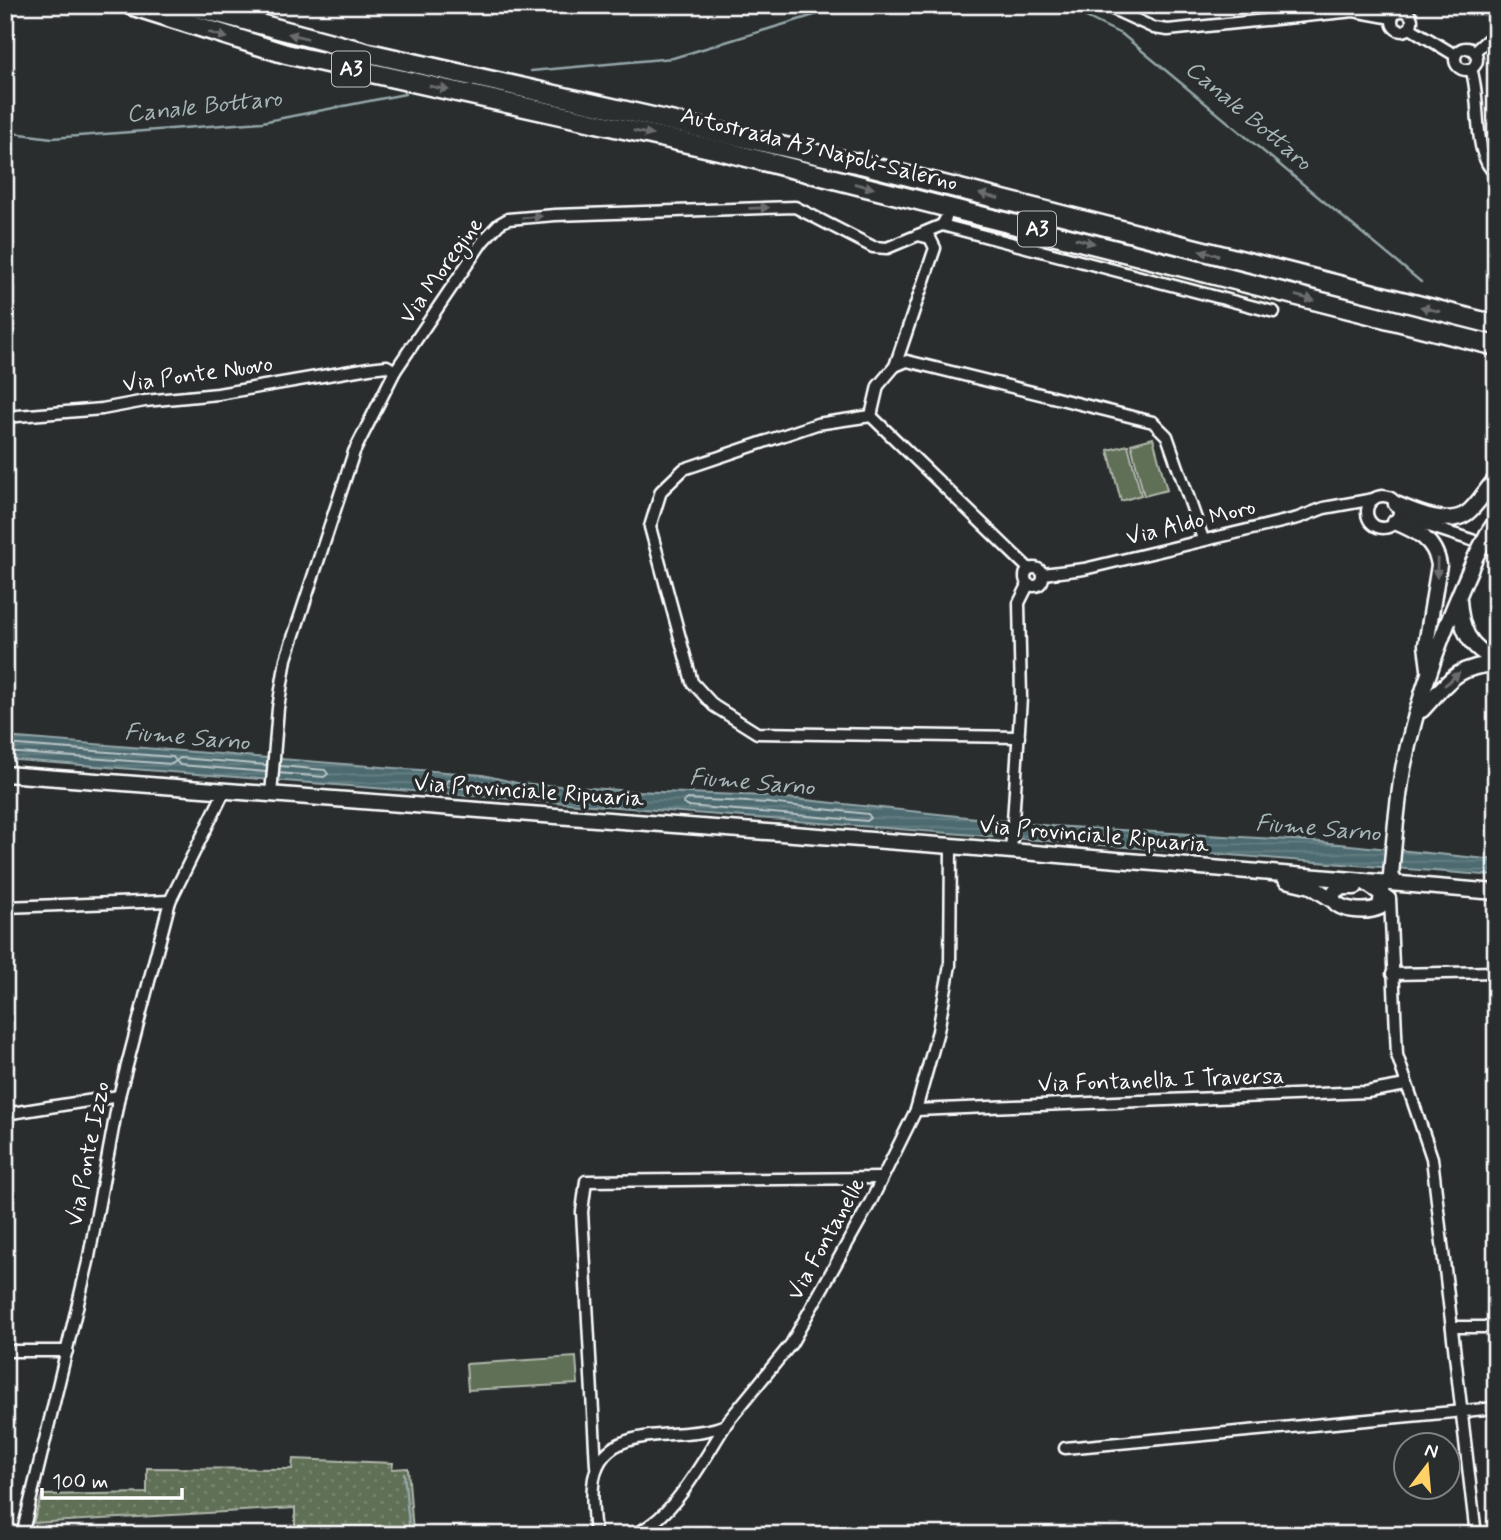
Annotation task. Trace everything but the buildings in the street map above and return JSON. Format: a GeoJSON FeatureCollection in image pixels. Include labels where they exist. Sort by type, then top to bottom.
{"type":"FeatureCollection","features":[{"type":"Feature","properties":{"kind":"highway","name":"Autostrada A3 Napoli-Salerno"},"geometry":{"type":"LineString","coordinates":[[130,5],[286,54],[736,154],[1496,346]]}},
{"type":"Feature","properties":{"kind":"highway","name":"Autostrada A3 Napoli-Salerno"},"geometry":{"type":"LineString","coordinates":[[188,5],[369,53],[865,164],[1496,325]]}},
{"type":"Feature","properties":{"kind":"main road"},"geometry":{"type":"LineString","coordinates":[[1397,514],[1456,518],[1468,513],[1496,479]]}},
{"type":"Feature","properties":{"kind":"main road"},"geometry":{"type":"LineString","coordinates":[[1397,514],[1434,547],[1437,556],[1426,645],[1430,673]]}},
{"type":"Feature","properties":{"kind":"main road"},"geometry":{"type":"LineString","coordinates":[[1384,891],[1403,768],[1430,673],[1459,595],[1492,527]]}},
{"type":"Feature","properties":{"kind":"main road"},"geometry":{"type":"LineString","coordinates":[[1459,595],[1461,621],[1467,638],[1478,650],[1496,662]]}},
{"type":"Feature","properties":{"kind":"main road"},"geometry":{"type":"LineString","coordinates":[[1418,714],[1464,669],[1496,662]]}},
{"type":"Feature","properties":{"kind":"main road","name":"Via Provinciale Ripuaria"},"geometry":{"type":"LineString","coordinates":[[5,774],[271,796],[1011,849],[1360,880],[1384,891]]}},
{"type":"Feature","properties":{"kind":"main road","name":"Via Provinciale Ripuaria"},"geometry":{"type":"LineString","coordinates":[[1258,873],[1311,887],[1341,908],[1384,891],[1414,885],[1496,892]]}},
{"type":"Feature","properties":{"kind":"main road"},"geometry":{"type":"LineString","coordinates":[[1333,900],[1333,893],[1342,886],[1360,880]]}},
{"type":"Feature","properties":{"kind":"main road","name":"Via Provinciale Ripuaria"},"geometry":{"type":"LineString","coordinates":[[1342,886],[1384,891]]}},
{"type":"Feature","properties":{"kind":"street"},"geometry":{"type":"LineString","coordinates":[[1104,5],[1154,28],[1168,30],[1354,11],[1392,18]]}},
{"type":"Feature","properties":{"kind":"street"},"geometry":{"type":"LineString","coordinates":[[1406,8],[1412,19],[1410,28],[1404,32],[1392,25],[1392,18],[1406,8]]}},
{"type":"Feature","properties":{"kind":"street"},"geometry":{"type":"LineString","coordinates":[[1410,28],[1455,55],[1457,66],[1471,69]]}},
{"type":"Feature","properties":{"kind":"street"},"geometry":{"type":"LineString","coordinates":[[1475,51],[1496,32]]}},
{"type":"Feature","properties":{"kind":"street"},"geometry":{"type":"LineString","coordinates":[[1455,55],[1466,47],[1475,51]]}},
{"type":"Feature","properties":{"kind":"street"},"geometry":{"type":"LineString","coordinates":[[1471,69],[1477,61],[1475,51]]}},
{"type":"Feature","properties":{"kind":"street"},"geometry":{"type":"LineString","coordinates":[[1471,69],[1478,95],[1481,151],[1484,162],[1496,174]]}},
{"type":"Feature","properties":{"kind":"street","name":"Via Moregine"},"geometry":{"type":"LineString","coordinates":[[271,796],[274,746],[286,659],[354,452],[395,371],[483,241],[499,223],[508,219],[795,207],[873,247],[887,248],[944,222],[1274,312]]}},
{"type":"Feature","properties":{"kind":"street"},"geometry":{"type":"LineString","coordinates":[[871,416],[878,386],[895,366],[935,248],[929,238],[918,235]]}},
{"type":"Feature","properties":{"kind":"street"},"geometry":{"type":"LineString","coordinates":[[895,366],[907,361],[1153,422],[1167,436],[1203,539]]}},
{"type":"Feature","properties":{"kind":"street","name":"Via Ponte Nuovo"},"geometry":{"type":"LineString","coordinates":[[5,417],[102,409],[145,401],[218,394],[369,368],[387,366],[395,371]]}},
{"type":"Feature","properties":{"kind":"street"},"geometry":{"type":"LineString","coordinates":[[871,416],[1029,569],[1039,569],[1043,574],[1038,586],[1028,585]]}},
{"type":"Feature","properties":{"kind":"street"},"geometry":{"type":"LineString","coordinates":[[871,416],[817,424],[684,468],[661,491],[650,527],[692,682],[714,706],[757,733],[1019,737]]}},
{"type":"Feature","properties":{"kind":"street"},"geometry":{"type":"LineString","coordinates":[[1370,521],[1368,507],[1374,499],[1388,497],[1397,514],[1495,548]]}},
{"type":"Feature","properties":{"kind":"street","name":"Via Aldo Moro"},"geometry":{"type":"LineString","coordinates":[[1043,574],[1084,569],[1298,518],[1324,508],[1348,506],[1374,499]]}},
{"type":"Feature","properties":{"kind":"street"},"geometry":{"type":"LineString","coordinates":[[1348,506],[1382,528],[1397,514]]}},
{"type":"Feature","properties":{"kind":"street"},"geometry":{"type":"LineString","coordinates":[[1028,585],[1024,577],[1029,569]]}},
{"type":"Feature","properties":{"kind":"street"},"geometry":{"type":"LineString","coordinates":[[1011,849],[1019,737],[1019,603],[1028,585]]}},
{"type":"Feature","properties":{"kind":"street","name":"Via Ponte Izzo"},"geometry":{"type":"LineString","coordinates":[[22,1535],[88,1262],[119,1096],[170,901],[224,792]]}},
{"type":"Feature","properties":{"kind":"street","name":"Via Fontanelle"},"geometry":{"type":"LineString","coordinates":[[631,1535],[657,1520],[685,1487],[726,1425],[792,1344],[916,1110],[938,1031],[950,965],[951,846]]}},
{"type":"Feature","properties":{"kind":"street"},"geometry":{"type":"LineString","coordinates":[[1384,891],[1390,919],[1397,1055],[1432,1158],[1464,1409],[1476,1535]]}},
{"type":"Feature","properties":{"kind":"street"},"geometry":{"type":"LineString","coordinates":[[5,907],[170,901]]}},
{"type":"Feature","properties":{"kind":"street"},"geometry":{"type":"LineString","coordinates":[[1392,974],[1496,972]]}},
{"type":"Feature","properties":{"kind":"street","name":"Via Fontanella I Traversa"},"geometry":{"type":"LineString","coordinates":[[916,1110],[1367,1092],[1406,1085]]}},
{"type":"Feature","properties":{"kind":"street"},"geometry":{"type":"LineString","coordinates":[[5,1114],[119,1096]]}},
{"type":"Feature","properties":{"kind":"street"},"geometry":{"type":"LineString","coordinates":[[595,1535],[593,1486],[596,1466],[582,1212],[586,1181],[882,1178]]}},
{"type":"Feature","properties":{"kind":"street"},"geometry":{"type":"LineString","coordinates":[[1452,1327],[1496,1327]]}},
{"type":"Feature","properties":{"kind":"street"},"geometry":{"type":"LineString","coordinates":[[5,1351],[67,1351]]}},
{"type":"Feature","properties":{"kind":"street"},"geometry":{"type":"LineString","coordinates":[[1065,1448],[1496,1408]]}},
{"type":"Feature","properties":{"kind":"street"},"geometry":{"type":"LineString","coordinates":[[596,1466],[608,1451],[631,1437],[713,1431],[726,1425]]}},
{"type":"Feature","properties":{"kind":"green space"},"geometry":{"type":"Polygon","coordinates":[[[1153,438],[1167,490],[1144,496],[1131,444],[1153,438]]]}},
{"type":"Feature","properties":{"kind":"green space"},"geometry":{"type":"Polygon","coordinates":[[[1128,445],[1141,495],[1121,501],[1108,450],[1128,445]]]}},
{"type":"Feature","properties":{"kind":"green space"},"geometry":{"type":"Polygon","coordinates":[[[576,1357],[578,1384],[468,1390],[466,1364],[576,1357]]]}},
{"type":"Feature","properties":{"kind":"green space"},"geometry":{"type":"Polygon","coordinates":[[[293,1459],[393,1463],[392,1469],[408,1468],[413,1532],[295,1535],[295,1508],[33,1523],[42,1495],[147,1493],[147,1468],[292,1469],[293,1459]]]}},
{"type":"Feature","properties":{"kind":"water","name":"Fiume Sarno"},"geometry":{"type":"Polygon","coordinates":[[[5,737],[483,775],[517,783],[768,796],[1052,826],[1310,841],[1496,860],[1496,876],[5,759],[5,737]]]}},
{"type":"Feature","properties":{"kind":"waterway","name":"Canale Bottaro"},"geometry":{"type":"LineString","coordinates":[[531,71],[673,58],[821,13],[925,5]]}},
{"type":"Feature","properties":{"kind":"waterway","name":"Canale Bottaro"},"geometry":{"type":"LineString","coordinates":[[1038,5],[1078,13],[1123,35],[1421,282]]}},
{"type":"Feature","properties":{"kind":"waterway","name":"Canale Bottaro"},"geometry":{"type":"LineString","coordinates":[[5,132],[52,138],[262,122],[405,94]]}},
{"type":"Feature","properties":{"kind":"waterway"},"geometry":{"type":"LineString","coordinates":[[404,1473],[410,1535]]}},
{"type":"Feature","properties":{"kind":"tunnel"},"geometry":{"type":"LineString","coordinates":[[948,211],[958,174]]}}]}
